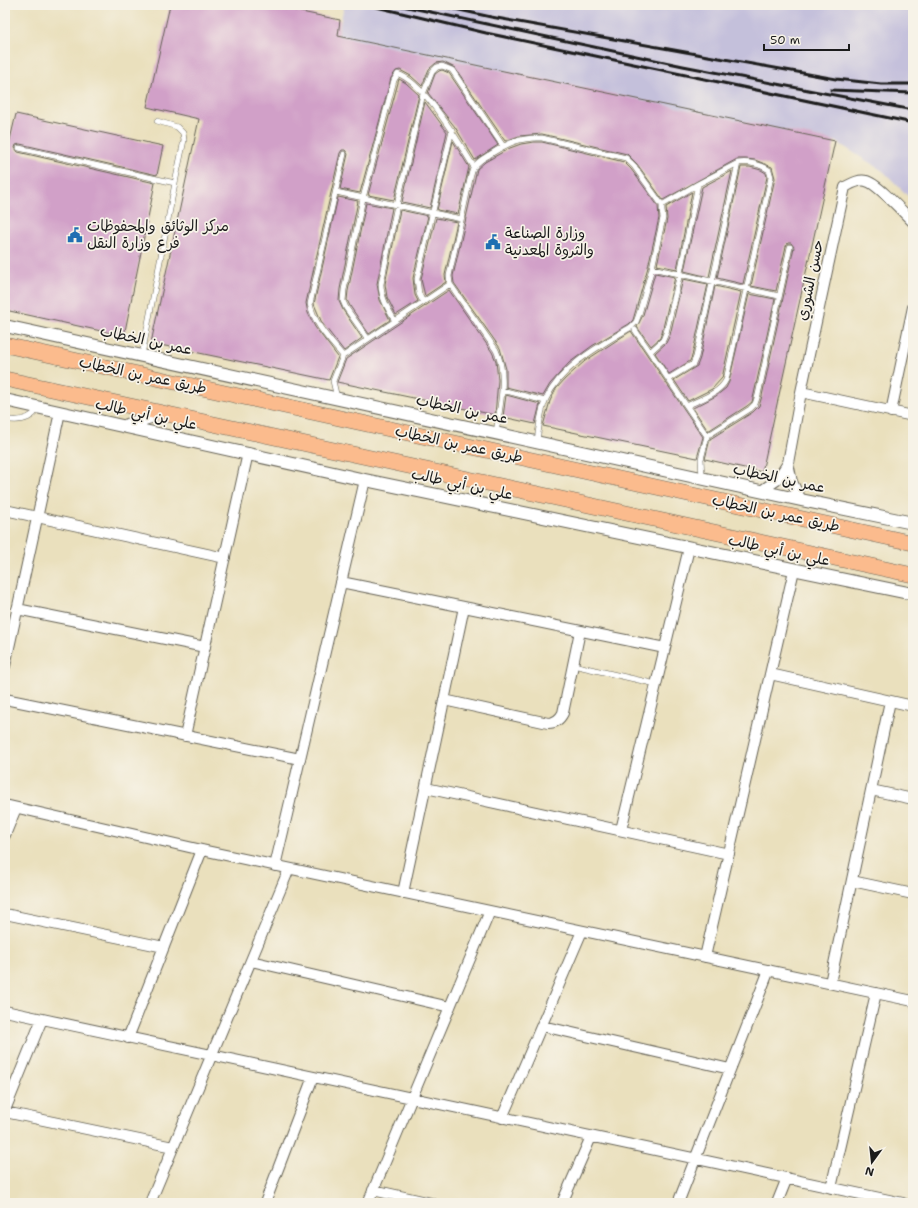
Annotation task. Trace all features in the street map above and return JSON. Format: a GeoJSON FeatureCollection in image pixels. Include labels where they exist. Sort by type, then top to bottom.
{"type":"FeatureCollection","features":[{"type":"Feature","properties":{"kind":"main road","name":"طريق عمر بن الخطاب"},"geometry":{"type":"LineString","coordinates":[[5,346],[229,393],[913,543]]}},
{"type":"Feature","properties":{"kind":"main road"},"geometry":{"type":"LineString","coordinates":[[5,379],[913,575]]}},
{"type":"Feature","properties":{"kind":"street","name":"حسن الشوري"},"geometry":{"type":"LineString","coordinates":[[801,500],[792,482],[788,463],[801,392],[845,187],[854,182],[865,181],[874,185],[913,222]]}},
{"type":"Feature","properties":{"kind":"street"},"geometry":{"type":"LineString","coordinates":[[891,412],[912,312]]}},
{"type":"Feature","properties":{"kind":"street","name":"عمر بن الخطاب"},"geometry":{"type":"LineString","coordinates":[[5,326],[337,399],[537,441],[801,500],[913,523]]}},
{"type":"Feature","properties":{"kind":"street"},"geometry":{"type":"LineString","coordinates":[[210,371],[229,393]]}},
{"type":"Feature","properties":{"kind":"street"},"geometry":{"type":"LineString","coordinates":[[801,392],[913,416]]}},
{"type":"Feature","properties":{"kind":"street","name":"علي بن أبي طالب"},"geometry":{"type":"LineString","coordinates":[[5,400],[365,480],[913,594]]}},
{"type":"Feature","properties":{"kind":"street"},"geometry":{"type":"LineString","coordinates":[[5,666],[60,412]]}},
{"type":"Feature","properties":{"kind":"street"},"geometry":{"type":"LineString","coordinates":[[126,426],[162,413]]}},
{"type":"Feature","properties":{"kind":"street"},"geometry":{"type":"LineString","coordinates":[[185,736],[248,453]]}},
{"type":"Feature","properties":{"kind":"street","name":"حسن الشوري"},"geometry":{"type":"LineString","coordinates":[[761,491],[777,480],[788,463]]}},
{"type":"Feature","properties":{"kind":"street"},"geometry":{"type":"LineString","coordinates":[[276,866],[365,480]]}},
{"type":"Feature","properties":{"kind":"street"},"geometry":{"type":"LineString","coordinates":[[5,510],[225,558]]}},
{"type":"Feature","properties":{"kind":"street"},"geometry":{"type":"LineString","coordinates":[[621,830],[689,548]]}},
{"type":"Feature","properties":{"kind":"street"},"geometry":{"type":"LineString","coordinates":[[705,957],[794,570]]}},
{"type":"Feature","properties":{"kind":"street"},"geometry":{"type":"LineString","coordinates":[[342,582],[665,648]]}},
{"type":"Feature","properties":{"kind":"street"},"geometry":{"type":"LineString","coordinates":[[403,893],[464,607]]}},
{"type":"Feature","properties":{"kind":"street"},"geometry":{"type":"LineString","coordinates":[[17,609],[204,647]]}},
{"type":"Feature","properties":{"kind":"street"},"geometry":{"type":"LineString","coordinates":[[444,700],[552,723],[559,719],[563,712],[580,631]]}},
{"type":"Feature","properties":{"kind":"street"},"geometry":{"type":"LineString","coordinates":[[770,674],[913,706]]}},
{"type":"Feature","properties":{"kind":"street"},"geometry":{"type":"LineString","coordinates":[[5,699],[300,759]]}},
{"type":"Feature","properties":{"kind":"street"},"geometry":{"type":"LineString","coordinates":[[830,983],[890,701]]}},
{"type":"Feature","properties":{"kind":"street"},"geometry":{"type":"LineString","coordinates":[[426,788],[729,854]]}},
{"type":"Feature","properties":{"kind":"street"},"geometry":{"type":"LineString","coordinates":[[871,790],[913,799]]}},
{"type":"Feature","properties":{"kind":"street"},"geometry":{"type":"LineString","coordinates":[[5,805],[289,869],[913,1001]]}},
{"type":"Feature","properties":{"kind":"street"},"geometry":{"type":"LineString","coordinates":[[5,835],[16,808]]}},
{"type":"Feature","properties":{"kind":"street"},"geometry":{"type":"LineString","coordinates":[[128,1038],[202,850]]}},
{"type":"Feature","properties":{"kind":"street"},"geometry":{"type":"LineString","coordinates":[[150,1203],[289,869]]}},
{"type":"Feature","properties":{"kind":"street"},"geometry":{"type":"LineString","coordinates":[[852,881],[913,894]]}},
{"type":"Feature","properties":{"kind":"street"},"geometry":{"type":"LineString","coordinates":[[368,1203],[490,911]]}},
{"type":"Feature","properties":{"kind":"street"},"geometry":{"type":"LineString","coordinates":[[5,914],[164,947]]}},
{"type":"Feature","properties":{"kind":"street"},"geometry":{"type":"LineString","coordinates":[[502,1118],[582,931]]}},
{"type":"Feature","properties":{"kind":"street"},"geometry":{"type":"LineString","coordinates":[[251,962],[450,1007]]}},
{"type":"Feature","properties":{"kind":"street"},"geometry":{"type":"LineString","coordinates":[[678,1203],[769,970]]}},
{"type":"Feature","properties":{"kind":"street"},"geometry":{"type":"LineString","coordinates":[[830,1188],[876,993]]}},
{"type":"Feature","properties":{"kind":"street"},"geometry":{"type":"LineString","coordinates":[[5,1011],[695,1160],[787,1178],[885,1201],[903,1203]]}},
{"type":"Feature","properties":{"kind":"street"},"geometry":{"type":"LineString","coordinates":[[42,1019],[5,1111],[173,1147]]}},
{"type":"Feature","properties":{"kind":"street"},"geometry":{"type":"LineString","coordinates":[[542,1026],[730,1069]]}},
{"type":"Feature","properties":{"kind":"street"},"geometry":{"type":"LineString","coordinates":[[265,1203],[313,1077]]}},
{"type":"Feature","properties":{"kind":"street"},"geometry":{"type":"LineString","coordinates":[[562,1203],[591,1137]]}},
{"type":"Feature","properties":{"kind":"street"},"geometry":{"type":"LineString","coordinates":[[777,1203],[787,1178]]}},
{"type":"Feature","properties":{"kind":"street"},"geometry":{"type":"LineString","coordinates":[[373,1190],[431,1203]]}},
{"type":"Feature","properties":{"kind":"lane"},"geometry":{"type":"LineString","coordinates":[[395,321],[384,301],[381,293],[381,284],[397,205],[423,94],[432,72],[437,67],[448,67],[452,70],[504,146]]}},
{"type":"Feature","properties":{"kind":"lane"},"geometry":{"type":"LineString","coordinates":[[368,339],[346,308],[343,301],[344,290],[363,198],[394,80],[398,74],[406,77],[423,94],[452,130],[474,167]]}},
{"type":"Feature","properties":{"kind":"lane"},"geometry":{"type":"LineString","coordinates":[[142,356],[184,140],[183,133],[177,127],[157,122]]}},
{"type":"Feature","properties":{"kind":"lane"},"geometry":{"type":"LineString","coordinates":[[423,302],[419,294],[417,280],[452,130]]}},
{"type":"Feature","properties":{"kind":"lane"},"geometry":{"type":"LineString","coordinates":[[496,433],[502,390],[500,358],[450,284],[449,276],[461,218],[474,167],[480,161],[516,140],[529,137],[542,138],[626,158],[634,166],[662,205],[663,218],[652,268],[636,322],[631,327],[594,349],[573,365],[552,387],[545,401],[537,441]]}},
{"type":"Feature","properties":{"kind":"lane"},"geometry":{"type":"LineString","coordinates":[[19,148],[175,183]]}},
{"type":"Feature","properties":{"kind":"lane"},"geometry":{"type":"LineString","coordinates":[[343,356],[316,321],[310,304],[344,154]]}},
{"type":"Feature","properties":{"kind":"lane"},"geometry":{"type":"LineString","coordinates":[[662,205],[738,163],[742,162],[764,167],[770,170],[771,177],[726,380],[716,391],[687,406]]}},
{"type":"Feature","properties":{"kind":"lane"},"geometry":{"type":"LineString","coordinates":[[668,379],[693,364],[696,357],[738,163]]}},
{"type":"Feature","properties":{"kind":"lane"},"geometry":{"type":"LineString","coordinates":[[650,352],[663,340],[666,333],[698,184]]}},
{"type":"Feature","properties":{"kind":"lane"},"geometry":{"type":"LineString","coordinates":[[336,192],[461,218]]}},
{"type":"Feature","properties":{"kind":"lane"},"geometry":{"type":"LineString","coordinates":[[702,478],[701,459],[707,436],[750,409],[755,404],[790,247]]}},
{"type":"Feature","properties":{"kind":"lane"},"geometry":{"type":"LineString","coordinates":[[652,268],[779,296]]}},
{"type":"Feature","properties":{"kind":"lane"},"geometry":{"type":"LineString","coordinates":[[337,399],[333,381],[343,356],[450,284]]}},
{"type":"Feature","properties":{"kind":"lane"},"geometry":{"type":"LineString","coordinates":[[635,330],[707,436]]}},
{"type":"Feature","properties":{"kind":"lane"},"geometry":{"type":"LineString","coordinates":[[502,390],[545,401]]}},
{"type":"Feature","properties":{"kind":"lane"},"geometry":{"type":"LineString","coordinates":[[5,419],[12,421],[22,420],[32,415],[39,407]]}},
{"type":"Feature","properties":{"kind":"lane"},"geometry":{"type":"LineString","coordinates":[[573,665],[656,684]]}},
{"type":"Feature","properties":{"kind":"shaded area"},"geometry":{"type":"Polygon","coordinates":[[[344,5],[913,5],[913,201],[883,171],[835,141],[338,36],[344,5]]]}},
{"type":"Feature","properties":{"kind":"building"},"geometry":{"type":"Polygon","coordinates":[[[170,5],[268,5],[340,20],[338,36],[835,141],[762,472],[705,459],[710,439],[753,412],[759,406],[762,396],[794,247],[791,243],[788,243],[786,246],[776,291],[751,286],[775,178],[772,167],[755,160],[737,159],[663,200],[637,164],[627,154],[542,134],[519,136],[505,141],[455,68],[443,62],[436,63],[429,69],[422,86],[411,76],[400,70],[396,71],[391,78],[360,193],[340,189],[348,154],[345,150],[342,150],[340,153],[306,303],[308,313],[315,327],[338,357],[329,380],[151,343],[199,119],[147,107],[170,5]]]}},
{"type":"Feature","properties":{"kind":"building"},"geometry":{"type":"Polygon","coordinates":[[[442,70],[449,73],[498,145],[475,160],[455,127],[428,93],[435,74],[442,70]]]}},
{"type":"Feature","properties":{"kind":"building"},"geometry":{"type":"Polygon","coordinates":[[[399,79],[406,83],[419,95],[394,200],[368,195],[399,79]]]}},
{"type":"Feature","properties":{"kind":"building"},"geometry":{"type":"Polygon","coordinates":[[[425,102],[447,132],[430,208],[402,202],[425,102]]]}},
{"type":"Feature","properties":{"kind":"building","name":"مركز الوثائق والمحفوظات فرع وزارة النقل"},"geometry":{"type":"Polygon","coordinates":[[[16,114],[163,146],[157,175],[20,144],[16,145],[15,148],[18,152],[155,183],[124,336],[5,310],[5,161],[16,114]]]}},
{"type":"Feature","properties":{"kind":"building"},"geometry":{"type":"Polygon","coordinates":[[[453,141],[469,167],[458,214],[437,210],[453,141]]]}},
{"type":"Feature","properties":{"kind":"building"},"geometry":{"type":"Polygon","coordinates":[[[542,142],[624,162],[631,169],[658,206],[659,218],[648,267],[633,320],[629,324],[592,346],[569,363],[550,384],[543,396],[506,387],[506,369],[500,348],[454,283],[453,276],[477,169],[485,162],[510,148],[521,144],[542,142]]]}},
{"type":"Feature","properties":{"kind":"building"},"geometry":{"type":"Polygon","coordinates":[[[741,167],[750,167],[761,170],[766,173],[767,177],[743,284],[717,278],[741,167]]]}},
{"type":"Feature","properties":{"kind":"building"},"geometry":{"type":"Polygon","coordinates":[[[732,171],[709,277],[684,271],[702,187],[732,171]]]}},
{"type":"Feature","properties":{"kind":"building"},"geometry":{"type":"Polygon","coordinates":[[[692,192],[677,269],[657,265],[667,219],[666,207],[692,192]]]}},
{"type":"Feature","properties":{"kind":"building"},"geometry":{"type":"Polygon","coordinates":[[[338,197],[358,201],[340,289],[339,301],[343,310],[362,338],[344,351],[322,323],[314,304],[338,197]]]}},
{"type":"Feature","properties":{"kind":"building"},"geometry":{"type":"Polygon","coordinates":[[[366,203],[392,208],[377,284],[380,300],[390,320],[369,334],[347,300],[366,203]]]}},
{"type":"Feature","properties":{"kind":"building"},"geometry":{"type":"Polygon","coordinates":[[[400,210],[428,216],[413,278],[415,295],[418,301],[396,315],[387,297],[385,284],[400,210]]]}},
{"type":"Feature","properties":{"kind":"building"},"geometry":{"type":"Polygon","coordinates":[[[436,218],[457,222],[445,275],[446,282],[425,296],[421,279],[436,218]]]}},
{"type":"Feature","properties":{"kind":"building"},"geometry":{"type":"Polygon","coordinates":[[[655,273],[675,277],[660,338],[651,346],[637,327],[643,315],[655,273]]]}},
{"type":"Feature","properties":{"kind":"building"},"geometry":{"type":"Polygon","coordinates":[[[683,279],[708,284],[690,361],[669,374],[655,353],[666,343],[670,335],[683,279]]]}},
{"type":"Feature","properties":{"kind":"building"},"geometry":{"type":"Polygon","coordinates":[[[715,286],[741,292],[722,378],[712,389],[688,401],[674,380],[697,366],[715,286]]]}},
{"type":"Feature","properties":{"kind":"building"},"geometry":{"type":"Polygon","coordinates":[[[449,290],[492,352],[496,361],[498,380],[495,415],[337,382],[346,359],[449,290]]]}},
{"type":"Feature","properties":{"kind":"building"},"geometry":{"type":"Polygon","coordinates":[[[749,294],[775,299],[752,402],[708,431],[693,408],[716,396],[726,388],[729,382],[749,294]]]}},
{"type":"Feature","properties":{"kind":"building"},"geometry":{"type":"Polygon","coordinates":[[[631,331],[703,437],[697,458],[543,426],[550,401],[556,389],[565,379],[585,361],[631,331]]]}},
{"type":"Feature","properties":{"kind":"building"},"geometry":{"type":"Polygon","coordinates":[[[506,395],[540,404],[535,424],[503,417],[506,395]]]}},
{"type":"Feature","properties":{"kind":"railway"},"geometry":{"type":"LineString","coordinates":[[368,5],[486,33],[913,123]]}},
{"type":"Feature","properties":{"kind":"railway"},"geometry":{"type":"LineString","coordinates":[[398,5],[683,66],[913,110]]}},
{"type":"Feature","properties":{"kind":"railway"},"geometry":{"type":"LineString","coordinates":[[437,5],[491,17],[836,79],[881,84],[913,84]]}},
{"type":"Feature","properties":{"kind":"railway"},"geometry":{"type":"LineString","coordinates":[[831,90],[913,93]]}},
{"type":"Feature","properties":{"kind":"place","name":"مركز الوثائق والمحفوظات فرع وزارة النقل"},"geometry":{"type":"Point","coordinates":[75,235]}},
{"type":"Feature","properties":{"kind":"place","name":"وزارة الصناعة والثروة المعدنية"},"geometry":{"type":"Point","coordinates":[493,242]}}]}
